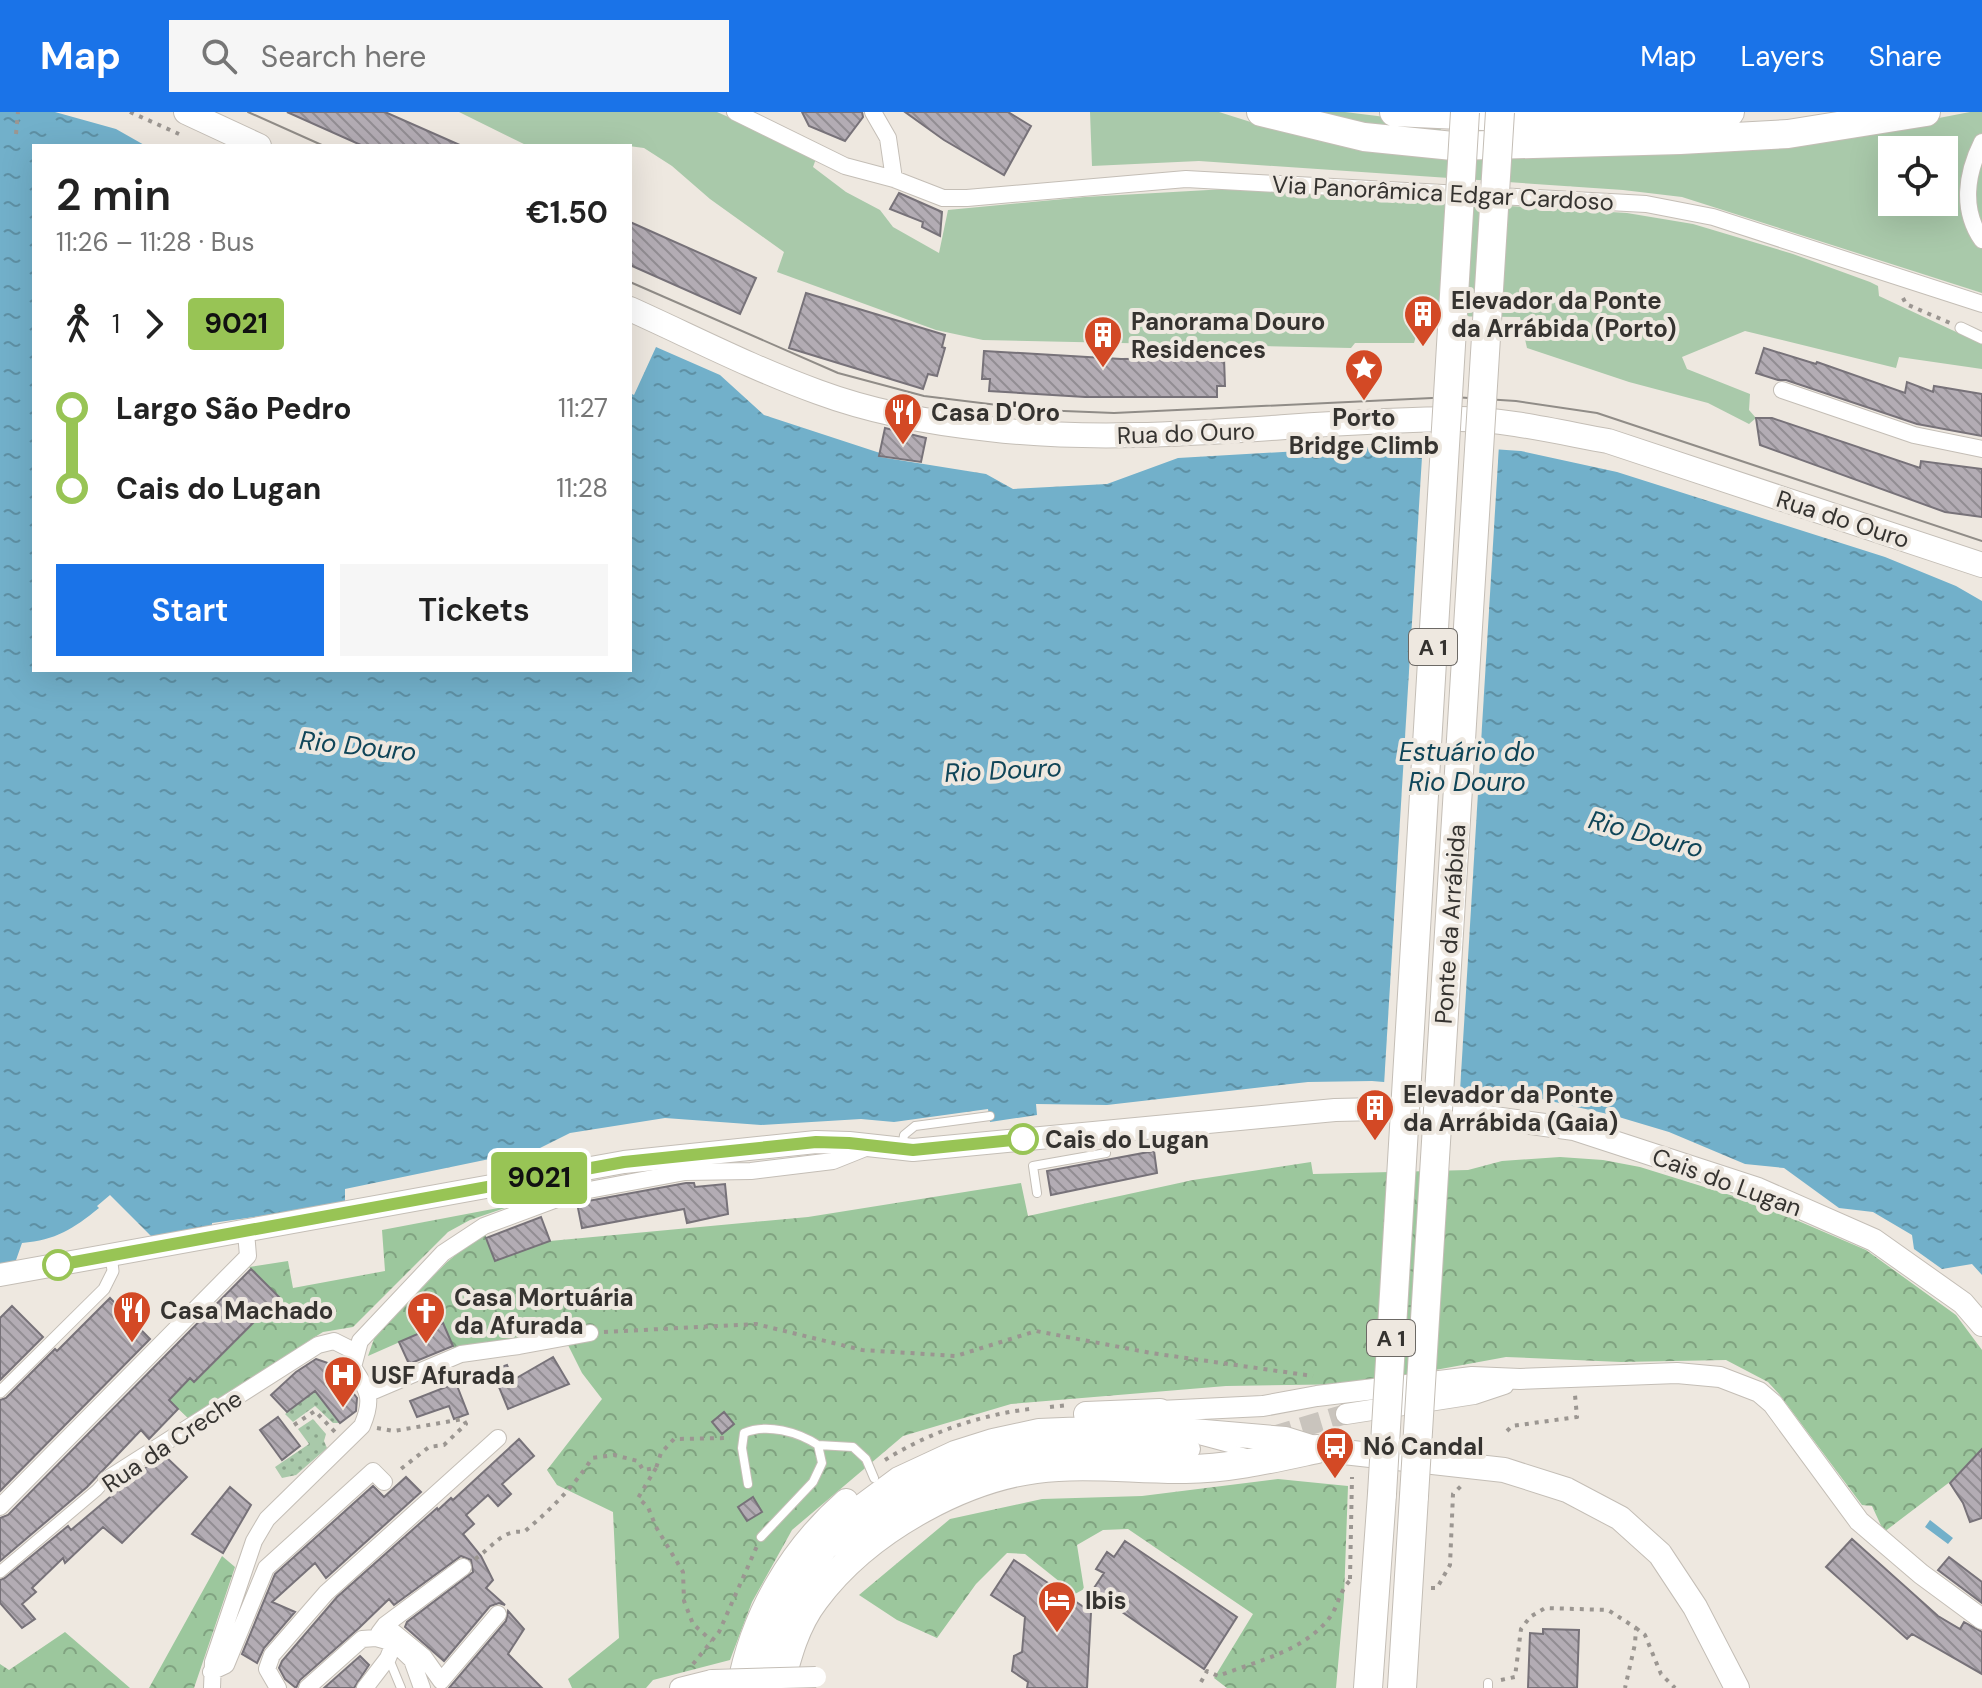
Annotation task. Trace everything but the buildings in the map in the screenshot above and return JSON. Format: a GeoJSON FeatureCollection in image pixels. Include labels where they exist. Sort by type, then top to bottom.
{"type":"FeatureCollection","features":[{"type":"Feature","properties":{"kind":"highway"},"geometry":{"type":"LineString","coordinates":[[1261,112],[1364,137],[1453,146],[1788,134],[1926,112]]}},
{"type":"Feature","properties":{"kind":"highway"},"geometry":{"type":"LineString","coordinates":[[1394,112],[1572,120],[1689,117],[1730,112]]}},
{"type":"Feature","properties":{"kind":"highway","name":"Ponte da Arrábida"},"geometry":{"type":"LineString","coordinates":[[1368,1688],[1465,112]]}},
{"type":"Feature","properties":{"kind":"highway","name":"Ponte da Arrábida"},"geometry":{"type":"LineString","coordinates":[[1402,1688],[1500,112]]}},
{"type":"Feature","properties":{"kind":"highway"},"geometry":{"type":"LineString","coordinates":[[779,1688],[790,1645],[813,1600],[875,1541],[939,1498],[1006,1474],[1057,1467],[1189,1469],[1268,1460],[1317,1449]]}},
{"type":"Feature","properties":{"kind":"main road"},"geometry":{"type":"LineString","coordinates":[[184,124],[252,144]]}},
{"type":"Feature","properties":{"kind":"main road","name":"Rua do Ouro"},"geometry":{"type":"LineString","coordinates":[[632,310],[817,392],[867,408],[919,419],[989,430],[1052,435],[1119,436],[1462,419],[1544,429],[1608,441],[1982,565]]}},
{"type":"Feature","properties":{"kind":"main road","name":"Cais do Lugan"},"geometry":{"type":"LineString","coordinates":[[0,1275],[624,1162],[816,1142],[902,1150],[1335,1110],[1423,1108],[1574,1129],[1758,1189],[1874,1240],[1963,1303],[1982,1325]]}},
{"type":"Feature","properties":{"kind":"main road"},"geometry":{"type":"LineString","coordinates":[[739,1688],[752,1638],[782,1575],[822,1524],[874,1478],[918,1453],[984,1428],[1057,1416],[1160,1411]]}},
{"type":"Feature","properties":{"kind":"main road"},"geometry":{"type":"LineString","coordinates":[[759,1688],[773,1636],[795,1589],[849,1516],[917,1469],[975,1446],[1039,1431],[1088,1429],[1192,1440],[1285,1439],[1317,1449],[1504,1470],[1567,1490],[1620,1518],[1660,1554],[1695,1607],[1737,1688]]}},
{"type":"Feature","properties":{"kind":"street","name":"Via Panorâmica Edgar Cardoso"},"geometry":{"type":"LineString","coordinates":[[735,112],[752,116],[845,166],[894,179],[943,198],[1186,179],[1646,204],[1713,217],[1982,304]]}},
{"type":"Feature","properties":{"kind":"street"},"geometry":{"type":"LineString","coordinates":[[873,112],[888,138],[894,179]]}},
{"type":"Feature","properties":{"kind":"street"},"geometry":{"type":"LineString","coordinates":[[1982,142],[1972,161],[1968,206],[1975,231],[1982,240]]}},
{"type":"Feature","properties":{"kind":"street"},"geometry":{"type":"LineString","coordinates":[[1961,328],[1982,338]]}},
{"type":"Feature","properties":{"kind":"street"},"geometry":{"type":"LineString","coordinates":[[1782,390],[1914,435],[1982,449]]}},
{"type":"Feature","properties":{"kind":"street"},"geometry":{"type":"LineString","coordinates":[[212,1680],[260,1530],[267,1519],[362,1426],[370,1409],[369,1393],[353,1367],[360,1341],[443,1253],[484,1226],[573,1193],[685,1172],[751,1171],[833,1161],[868,1147]]}},
{"type":"Feature","properties":{"kind":"street"},"geometry":{"type":"LineString","coordinates":[[0,1507],[248,1256],[246,1232]]}},
{"type":"Feature","properties":{"kind":"street"},"geometry":{"type":"LineString","coordinates":[[0,1392],[104,1289],[113,1271],[111,1255]]}},
{"type":"Feature","properties":{"kind":"street"},"geometry":{"type":"LineString","coordinates":[[369,1393],[461,1354],[590,1333]]}},
{"type":"Feature","properties":{"kind":"street","name":"Rua da Creche"},"geometry":{"type":"LineString","coordinates":[[0,1572],[106,1480],[318,1345],[334,1341],[356,1352]]}},
{"type":"Feature","properties":{"kind":"street"},"geometry":{"type":"LineString","coordinates":[[1160,1411],[1263,1406],[1317,1396],[1472,1377],[1520,1379],[1677,1373],[1720,1377],[1759,1392],[1773,1404],[1859,1521],[1921,1574],[1982,1619]]}},
{"type":"Feature","properties":{"kind":"street"},"geometry":{"type":"LineString","coordinates":[[1346,1414],[1474,1394],[1520,1379]]}},
{"type":"Feature","properties":{"kind":"street"},"geometry":{"type":"LineString","coordinates":[[278,1688],[267,1669],[272,1655],[326,1593],[498,1438]]}},
{"type":"Feature","properties":{"kind":"street"},"geometry":{"type":"LineString","coordinates":[[212,1680],[226,1665],[266,1568],[373,1471],[384,1482]]}},
{"type":"Feature","properties":{"kind":"street"},"geometry":{"type":"LineString","coordinates":[[307,1688],[362,1639],[380,1632],[463,1567]]}},
{"type":"Feature","properties":{"kind":"street"},"geometry":{"type":"LineString","coordinates":[[380,1632],[424,1657],[441,1681],[498,1614]]}},
{"type":"Feature","properties":{"kind":"street"},"geometry":{"type":"LineString","coordinates":[[380,1632],[391,1650],[412,1660],[422,1688]]}},
{"type":"Feature","properties":{"kind":"street"},"geometry":{"type":"LineString","coordinates":[[365,1688],[391,1650]]}},
{"type":"Feature","properties":{"kind":"street"},"geometry":{"type":"LineString","coordinates":[[680,1688],[712,1680],[821,1681]]}},
{"type":"Feature","properties":{"kind":"lane"},"geometry":{"type":"LineString","coordinates":[[902,1150],[904,1135],[915,1126],[990,1116]]}},
{"type":"Feature","properties":{"kind":"lane"},"geometry":{"type":"LineString","coordinates":[[1037,1193],[1033,1166],[1106,1153],[1106,1130]]}},
{"type":"Feature","properties":{"kind":"lane"},"geometry":{"type":"LineString","coordinates":[[748,1484],[742,1448],[744,1433],[758,1427],[805,1437],[818,1445],[853,1447],[866,1459],[874,1478]]}},
{"type":"Feature","properties":{"kind":"lane"},"geometry":{"type":"LineString","coordinates":[[1192,1440],[1268,1460]]}},
{"type":"Feature","properties":{"kind":"lane"},"geometry":{"type":"LineString","coordinates":[[761,1537],[813,1482],[822,1463],[818,1445]]}},
{"type":"Feature","properties":{"kind":"lane"},"geometry":{"type":"LineString","coordinates":[[391,1650],[401,1688]]}},
{"type":"Feature","properties":{"kind":"path"},"geometry":{"type":"LineString","coordinates":[[16,134],[18,112]]}},
{"type":"Feature","properties":{"kind":"path"},"geometry":{"type":"LineString","coordinates":[[130,112],[184,124]]}},
{"type":"Feature","properties":{"kind":"path"},"geometry":{"type":"LineString","coordinates":[[1906,304],[1961,328]]}},
{"type":"Feature","properties":{"kind":"path"},"geometry":{"type":"LineString","coordinates":[[590,1333],[756,1324],[862,1350],[956,1356],[1036,1331],[1151,1353],[1313,1376],[1317,1396]]}},
{"type":"Feature","properties":{"kind":"path"},"geometry":{"type":"LineString","coordinates":[[1507,1431],[1512,1426],[1577,1417],[1574,1393]]}},
{"type":"Feature","properties":{"kind":"path"},"geometry":{"type":"LineString","coordinates":[[294,1425],[315,1411],[345,1443]]}},
{"type":"Feature","properties":{"kind":"path"},"geometry":{"type":"LineString","coordinates":[[384,1482],[429,1447],[444,1445],[466,1424],[463,1419],[394,1431]]}},
{"type":"Feature","properties":{"kind":"path"},"geometry":{"type":"LineString","coordinates":[[712,1641],[693,1624],[684,1601],[683,1572],[656,1527],[648,1507],[638,1498],[661,1453],[674,1439],[722,1439],[744,1433]]}},
{"type":"Feature","properties":{"kind":"path"},"geometry":{"type":"LineString","coordinates":[[463,1567],[505,1533],[513,1530],[524,1532],[573,1486],[592,1458],[614,1455],[638,1461],[643,1470],[656,1468]]}},
{"type":"Feature","properties":{"kind":"path"},"geometry":{"type":"LineString","coordinates":[[1201,1682],[1207,1671],[1218,1676],[1300,1645],[1331,1615],[1336,1600],[1350,1579],[1352,1477]]}},
{"type":"Feature","properties":{"kind":"path"},"geometry":{"type":"LineString","coordinates":[[1437,1588],[1450,1565],[1453,1494],[1460,1486]]}},
{"type":"Feature","properties":{"kind":"path"},"geometry":{"type":"LineString","coordinates":[[691,1667],[712,1641],[761,1537]]}},
{"type":"Feature","properties":{"kind":"path"},"geometry":{"type":"LineString","coordinates":[[1350,1579],[1357,1579]]}},
{"type":"Feature","properties":{"kind":"path"},"geometry":{"type":"LineString","coordinates":[[1488,1686],[1515,1677],[1521,1629],[1530,1617],[1545,1608],[1608,1610],[1645,1635],[1661,1674],[1675,1688]]}},
{"type":"Feature","properties":{"kind":"path"},"geometry":{"type":"LineString","coordinates":[[1625,1688],[1636,1628]]}},
{"type":"Feature","properties":{"kind":"green space"},"geometry":{"type":"Polygon","coordinates":[[[459,112],[717,112],[817,156],[813,167],[846,192],[880,210],[893,227],[939,253],[948,210],[1085,197],[1226,189],[1627,213],[1693,224],[1793,254],[1870,282],[1878,286],[1879,296],[1982,344],[1982,369],[1899,357],[1896,368],[1745,331],[1682,357],[1687,369],[1750,394],[1749,410],[1756,418],[1749,424],[1708,403],[1629,382],[1527,348],[1520,317],[1422,316],[1414,343],[1355,343],[1351,348],[983,340],[936,330],[777,272],[784,252],[644,148],[632,144],[524,144],[459,112]]]}},
{"type":"Feature","properties":{"kind":"green space"},"geometry":{"type":"Polygon","coordinates":[[[1090,112],[1219,112],[1279,131],[1354,145],[1835,138],[1982,112],[1982,293],[1682,197],[1623,190],[1199,161],[1092,166],[1090,112]]]}},
{"type":"Feature","properties":{"kind":"green space"},"geometry":{"type":"Polygon","coordinates":[[[1305,112],[1345,112],[1442,124],[1440,133],[1330,119],[1305,112]]]}},
{"type":"Feature","properties":{"kind":"green space"},"geometry":{"type":"Polygon","coordinates":[[[1560,1157],[1640,1167],[1759,1204],[1866,1250],[1956,1315],[1982,1350],[1982,1449],[1959,1475],[1884,1532],[1872,1506],[1862,1505],[1768,1382],[1726,1360],[1621,1362],[1506,1357],[1359,1384],[1226,1386],[1011,1404],[903,1436],[792,1530],[752,1602],[730,1660],[653,1680],[646,1688],[572,1688],[568,1679],[619,1638],[613,1512],[557,1485],[547,1470],[602,1399],[582,1373],[564,1337],[454,1349],[443,1323],[368,1356],[375,1336],[446,1263],[484,1231],[495,1260],[550,1241],[808,1217],[1021,1183],[1028,1216],[1193,1180],[1311,1162],[1313,1174],[1468,1170],[1502,1161],[1560,1157]]]}},
{"type":"Feature","properties":{"kind":"green space"},"geometry":{"type":"Polygon","coordinates":[[[514,1205],[470,1220],[448,1232],[353,1327],[323,1332],[191,1421],[169,1400],[190,1378],[195,1382],[279,1298],[249,1267],[288,1261],[293,1288],[385,1271],[382,1230],[514,1205]]]}},
{"type":"Feature","properties":{"kind":"green space"},"geometry":{"type":"Polygon","coordinates":[[[315,1391],[340,1423],[333,1423],[315,1406],[293,1422],[285,1414],[315,1391]]]}},
{"type":"Feature","properties":{"kind":"green space"},"geometry":{"type":"Polygon","coordinates":[[[313,1419],[326,1434],[324,1441],[327,1448],[296,1475],[282,1478],[275,1467],[309,1444],[298,1429],[313,1419]]]}},
{"type":"Feature","properties":{"kind":"green space"},"geometry":{"type":"Polygon","coordinates":[[[1278,1479],[1348,1486],[1344,1598],[1336,1688],[1227,1688],[1214,1678],[1253,1614],[1128,1529],[1103,1530],[1077,1545],[1084,1589],[1075,1594],[1025,1554],[1007,1553],[976,1584],[937,1638],[897,1620],[859,1595],[950,1519],[1042,1499],[1142,1496],[1278,1479]]]}},
{"type":"Feature","properties":{"kind":"green space"},"geometry":{"type":"Polygon","coordinates":[[[222,1556],[235,1567],[194,1688],[149,1688],[222,1556]]]}},
{"type":"Feature","properties":{"kind":"green space"},"geometry":{"type":"Polygon","coordinates":[[[65,1632],[130,1688],[0,1688],[0,1664],[9,1670],[65,1632]]]}},
{"type":"Feature","properties":{"kind":"water","name":"Estuário do Rio Douro"},"geometry":{"type":"Polygon","coordinates":[[[0,112],[55,112],[116,129],[142,144],[32,144],[32,672],[632,672],[632,394],[656,347],[720,375],[764,415],[880,453],[880,457],[986,474],[1013,489],[1107,484],[1178,458],[1419,444],[1521,451],[1617,472],[1885,557],[1956,586],[1982,601],[1982,1275],[1972,1264],[1942,1269],[1914,1249],[1912,1235],[1873,1212],[1839,1208],[1784,1168],[1745,1164],[1669,1132],[1612,1115],[1515,1093],[1372,1081],[1308,1082],[1107,1105],[1036,1104],[1037,1115],[990,1122],[988,1109],[894,1122],[861,1119],[761,1125],[665,1118],[570,1133],[538,1149],[345,1189],[345,1204],[212,1223],[212,1228],[153,1238],[110,1195],[97,1206],[99,1208],[64,1232],[22,1243],[15,1263],[0,1266],[0,112]]]}},
{"type":"Feature","properties":{"kind":"water"},"geometry":{"type":"Polygon","coordinates":[[[1930,1520],[1953,1538],[1948,1544],[1925,1527],[1930,1520]]]}},
{"type":"Feature","properties":{"kind":"pier"},"geometry":{"type":"Polygon","coordinates":[[[1423,440],[1499,445],[1460,1091],[1384,1085],[1423,440]]]}},
{"type":"Feature","properties":{"kind":"tunnel"},"geometry":{"type":"LineString","coordinates":[[1273,1436],[1346,1414]]}},
{"type":"Feature","properties":{"kind":"tram line"},"geometry":{"type":"LineString","coordinates":[[248,112],[320,144]]}},
{"type":"Feature","properties":{"kind":"tram line"},"geometry":{"type":"LineString","coordinates":[[632,283],[838,373],[924,396],[1039,410],[1114,413],[1453,397],[1516,401],[1597,413],[1982,541]]}},
{"type":"Feature","properties":{"kind":"bus line","name":"9021"},"geometry":{"type":"LineString","coordinates":[[58,1265],[624,1162],[816,1142],[913,1150],[1023,1139]]}},
{"type":"Feature","properties":{"kind":"place","name":"Elevador da Ponte da Arrábida (Porto)"},"geometry":{"type":"Point","coordinates":[1423,348]}},
{"type":"Feature","properties":{"kind":"place","name":"Panorama Douro Residences"},"geometry":{"type":"Point","coordinates":[1103,369]}},
{"type":"Feature","properties":{"kind":"place","name":"Porto Bridge Climb"},"geometry":{"type":"Point","coordinates":[1364,402]}},
{"type":"Feature","properties":{"kind":"place","name":"Casa D'Oro"},"geometry":{"type":"Point","coordinates":[903,446]}},
{"type":"Feature","properties":{"kind":"place","name":"Cais do Lugan"},"geometry":{"type":"Point","coordinates":[1023,1139]}},
{"type":"Feature","properties":{"kind":"place","name":"Elevador da Ponte da Arrábida (Gaia)"},"geometry":{"type":"Point","coordinates":[1375,1142]}},
{"type":"Feature","properties":{"kind":"place","name":"Casa Machado"},"geometry":{"type":"Point","coordinates":[132,1344]}},
{"type":"Feature","properties":{"kind":"place","name":"Casa Mortuária da Afurada"},"geometry":{"type":"Point","coordinates":[426,1345]}},
{"type":"Feature","properties":{"kind":"place","name":"USF Afurada"},"geometry":{"type":"Point","coordinates":[343,1409]}},
{"type":"Feature","properties":{"kind":"place","name":"Nó Candal"},"geometry":{"type":"Point","coordinates":[1335,1480]}},
{"type":"Feature","properties":{"kind":"place","name":"Ibis"},"geometry":{"type":"Point","coordinates":[1057,1634]}},
{"type":"Feature","properties":{"kind":"water label","name":"Rio Douro"},"geometry":{"type":"Point","coordinates":[358,746]}},
{"type":"Feature","properties":{"kind":"water label","name":"Rio Douro"},"geometry":{"type":"Point","coordinates":[1003,770]}},
{"type":"Feature","properties":{"kind":"water label","name":"Rio Douro"},"geometry":{"type":"Point","coordinates":[1646,834]}}]}
